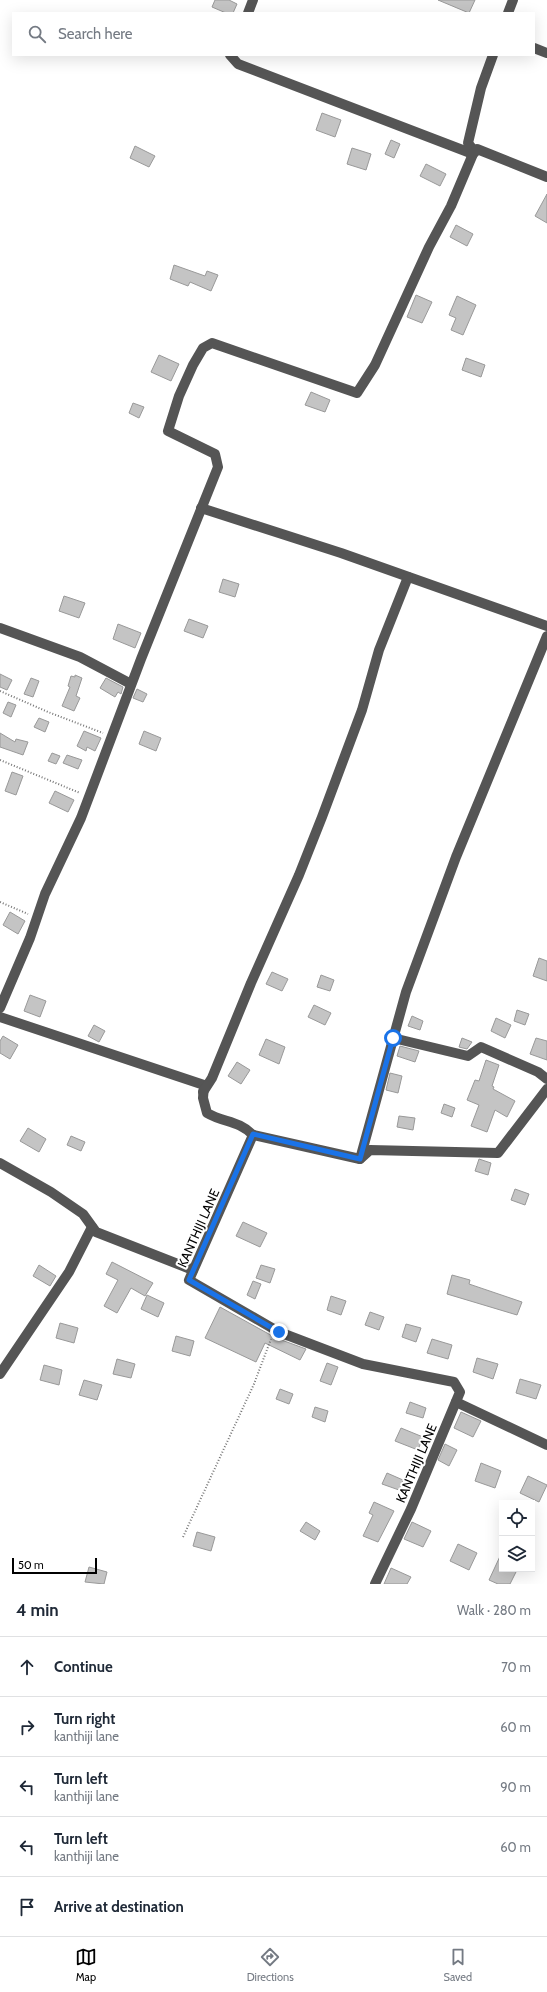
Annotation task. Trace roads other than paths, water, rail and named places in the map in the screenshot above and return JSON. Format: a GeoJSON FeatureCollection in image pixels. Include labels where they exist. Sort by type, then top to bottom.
{"type":"FeatureCollection","features":[{"type":"Feature","properties":{"kind":"street"},"geometry":{"type":"LineString","coordinates":[[248,12],[253,0]]}},
{"type":"Feature","properties":{"kind":"street"},"geometry":{"type":"LineString","coordinates":[[508,12],[513,0]]}},
{"type":"Feature","properties":{"kind":"street"},"geometry":{"type":"LineString","coordinates":[[535,48],[547,53]]}},
{"type":"Feature","properties":{"kind":"street"},"geometry":{"type":"LineString","coordinates":[[231,56],[238,64],[474,153]]}},
{"type":"Feature","properties":{"kind":"street"},"geometry":{"type":"LineString","coordinates":[[474,153],[468,143],[481,88],[493,56]]}},
{"type":"Feature","properties":{"kind":"street"},"geometry":{"type":"LineString","coordinates":[[0,1008],[37,918],[45,894],[81,818],[131,684],[218,467],[215,454],[168,431],[179,396],[204,348],[212,343],[357,393],[375,364],[477,149],[547,177]]}},
{"type":"Feature","properties":{"kind":"street"},"geometry":{"type":"LineString","coordinates":[[201,508],[408,577],[547,626]]}},
{"type":"Feature","properties":{"kind":"street"},"geometry":{"type":"LineString","coordinates":[[203,1092],[212,1078],[251,983],[299,875],[362,710],[379,650],[408,577]]}},
{"type":"Feature","properties":{"kind":"street"},"geometry":{"type":"LineString","coordinates":[[0,628],[80,656],[131,684]]}},
{"type":"Feature","properties":{"kind":"street"},"geometry":{"type":"LineString","coordinates":[[360,1159],[406,992],[456,858],[547,636]]}},
{"type":"Feature","properties":{"kind":"street"},"geometry":{"type":"LineString","coordinates":[[0,1017],[204,1086],[203,1092],[207,1113],[214,1117],[244,1126],[253,1134],[360,1159]]}},
{"type":"Feature","properties":{"kind":"street"},"geometry":{"type":"LineString","coordinates":[[393,1038],[468,1056],[481,1047],[538,1072],[547,1079]]}},
{"type":"Feature","properties":{"kind":"street"},"geometry":{"type":"LineString","coordinates":[[360,1159],[370,1150],[498,1153],[547,1089]]}},
{"type":"Feature","properties":{"kind":"street","name":"KANTHIJI LANE"},"geometry":{"type":"LineString","coordinates":[[253,1134],[189,1280],[274,1329],[363,1364],[454,1382],[460,1392],[411,1509],[375,1584]]}},
{"type":"Feature","properties":{"kind":"street"},"geometry":{"type":"LineString","coordinates":[[0,1163],[51,1192],[83,1214],[96,1232],[193,1270]]}},
{"type":"Feature","properties":{"kind":"street"},"geometry":{"type":"LineString","coordinates":[[0,1374],[69,1272],[92,1227]]}},
{"type":"Feature","properties":{"kind":"street"},"geometry":{"type":"LineString","coordinates":[[456,1402],[547,1445]]}}]}
